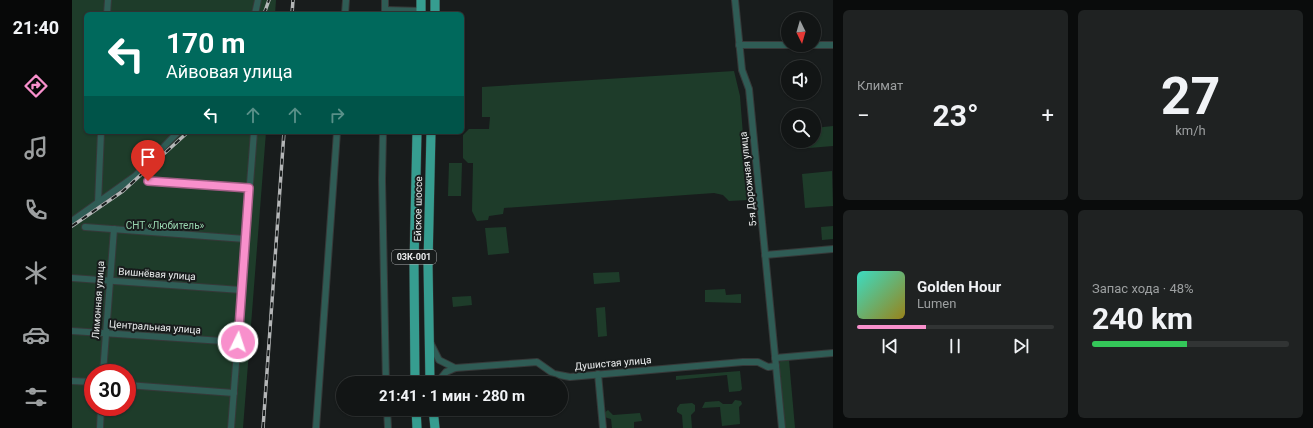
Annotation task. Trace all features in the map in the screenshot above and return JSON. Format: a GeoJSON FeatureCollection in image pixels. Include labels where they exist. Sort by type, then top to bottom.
{"type":"FeatureCollection","features":[{"type":"Feature","properties":{"kind":"main road"},"geometry":{"type":"LineString","coordinates":[[421,0],[421,12]]}},
{"type":"Feature","properties":{"kind":"main road"},"geometry":{"type":"LineString","coordinates":[[435,0],[435,12]]}},
{"type":"Feature","properties":{"kind":"main road","name":"Ейское шоссе"},"geometry":{"type":"LineString","coordinates":[[415,376],[414,264],[417,134]]}},
{"type":"Feature","properties":{"kind":"main road","name":"Ейское шоссе"},"geometry":{"type":"LineString","coordinates":[[430,376],[428,264],[431,134]]}},
{"type":"Feature","properties":{"kind":"main road"},"geometry":{"type":"LineString","coordinates":[[416,416],[417,428]]}},
{"type":"Feature","properties":{"kind":"main road"},"geometry":{"type":"LineString","coordinates":[[434,416],[435,428]]}},
{"type":"Feature","properties":{"kind":"street"},"geometry":{"type":"LineString","coordinates":[[107,12],[108,0]]}},
{"type":"Feature","properties":{"kind":"street"},"geometry":{"type":"LineString","coordinates":[[255,12],[258,0]]}},
{"type":"Feature","properties":{"kind":"street"},"geometry":{"type":"LineString","coordinates":[[345,12],[346,0]]}},
{"type":"Feature","properties":{"kind":"street"},"geometry":{"type":"LineString","coordinates":[[385,12],[386,0]]}},
{"type":"Feature","properties":{"kind":"street","name":"5-я Дорожная улица"},"geometry":{"type":"LineString","coordinates":[[736,0],[742,70],[749,89],[782,428]]}},
{"type":"Feature","properties":{"kind":"street"},"geometry":{"type":"LineString","coordinates":[[739,45],[833,45]]}},
{"type":"Feature","properties":{"kind":"street"},"geometry":{"type":"LineString","coordinates":[[98,203],[101,134]]}},
{"type":"Feature","properties":{"kind":"street"},"geometry":{"type":"LineString","coordinates":[[72,220],[135,176],[176,134]]}},
{"type":"Feature","properties":{"kind":"street"},"geometry":{"type":"LineString","coordinates":[[231,428],[254,134]]}},
{"type":"Feature","properties":{"kind":"street"},"geometry":{"type":"LineString","coordinates":[[316,428],[337,134]]}},
{"type":"Feature","properties":{"kind":"street"},"geometry":{"type":"LineString","coordinates":[[383,134],[382,187],[386,376]]}},
{"type":"Feature","properties":{"kind":"street"},"geometry":{"type":"LineString","coordinates":[[148,181],[249,188]]}},
{"type":"Feature","properties":{"kind":"street"},"geometry":{"type":"LineString","coordinates":[[85,227],[245,239]]}},
{"type":"Feature","properties":{"kind":"street","name":"Лимонная улица"},"geometry":{"type":"LineString","coordinates":[[104,364],[114,229]]}},
{"type":"Feature","properties":{"kind":"street"},"geometry":{"type":"LineString","coordinates":[[766,255],[833,249]]}},
{"type":"Feature","properties":{"kind":"street","name":"Вишнёвая улица"},"geometry":{"type":"LineString","coordinates":[[72,278],[242,290]]}},
{"type":"Feature","properties":{"kind":"street","name":"Центральная улица"},"geometry":{"type":"LineString","coordinates":[[72,331],[238,342]]}},
{"type":"Feature","properties":{"kind":"street"},"geometry":{"type":"LineString","coordinates":[[428,338],[439,360],[455,368]]}},
{"type":"Feature","properties":{"kind":"street"},"geometry":{"type":"LineString","coordinates":[[775,358],[833,353]]}},
{"type":"Feature","properties":{"kind":"street","name":"Душистая улица"},"geometry":{"type":"LineString","coordinates":[[455,368],[537,362],[560,376],[743,362],[758,362],[768,367],[776,366]]}},
{"type":"Feature","properties":{"kind":"street"},"geometry":{"type":"LineString","coordinates":[[443,376],[446,372],[455,368]]}},
{"type":"Feature","properties":{"kind":"street"},"geometry":{"type":"LineString","coordinates":[[598,374],[603,428]]}},
{"type":"Feature","properties":{"kind":"street"},"geometry":{"type":"LineString","coordinates":[[72,381],[84,382]]}},
{"type":"Feature","properties":{"kind":"street"},"geometry":{"type":"LineString","coordinates":[[136,386],[234,393]]}},
{"type":"Feature","properties":{"kind":"street"},"geometry":{"type":"LineString","coordinates":[[100,428],[101,416]]}},
{"type":"Feature","properties":{"kind":"street"},"geometry":{"type":"LineString","coordinates":[[387,416],[388,428]]}},
{"type":"Feature","properties":{"kind":"green space","name":"СНТ «Любитель»"},"geometry":{"type":"Polygon","coordinates":[[[72,0],[276,0],[275,12],[84,12],[84,134],[266,134],[243,428],[72,428],[72,0]]]}},
{"type":"Feature","properties":{"kind":"green space"},"geometry":{"type":"Polygon","coordinates":[[[734,71],[740,96],[748,200],[729,201],[723,195],[714,193],[504,208],[503,214],[489,216],[488,220],[477,221],[472,211],[473,163],[468,163],[463,158],[463,135],[469,129],[489,129],[490,117],[482,117],[482,87],[734,71]]]}},
{"type":"Feature","properties":{"kind":"green space"},"geometry":{"type":"Polygon","coordinates":[[[833,126],[833,146],[821,147],[821,127],[833,126]]]}},
{"type":"Feature","properties":{"kind":"green space"},"geometry":{"type":"Polygon","coordinates":[[[449,163],[462,163],[461,196],[448,196],[449,163]]]}},
{"type":"Feature","properties":{"kind":"green space"},"geometry":{"type":"Polygon","coordinates":[[[832,171],[833,206],[805,208],[802,174],[832,171]]]}},
{"type":"Feature","properties":{"kind":"green space"},"geometry":{"type":"Polygon","coordinates":[[[833,226],[833,239],[822,240],[821,227],[833,226]]]}},
{"type":"Feature","properties":{"kind":"green space"},"geometry":{"type":"Polygon","coordinates":[[[506,227],[509,253],[488,255],[485,228],[506,227]]]}},
{"type":"Feature","properties":{"kind":"green space"},"geometry":{"type":"Polygon","coordinates":[[[619,272],[620,282],[594,284],[593,273],[619,272]]]}},
{"type":"Feature","properties":{"kind":"green space"},"geometry":{"type":"Polygon","coordinates":[[[725,289],[726,295],[741,294],[741,303],[705,302],[705,290],[725,289]]]}},
{"type":"Feature","properties":{"kind":"green space"},"geometry":{"type":"Polygon","coordinates":[[[471,296],[472,305],[453,307],[452,297],[471,296]]]}},
{"type":"Feature","properties":{"kind":"green space"},"geometry":{"type":"Polygon","coordinates":[[[605,307],[607,336],[598,337],[596,308],[605,307]]]}},
{"type":"Feature","properties":{"kind":"green space"},"geometry":{"type":"Polygon","coordinates":[[[781,360],[789,360],[795,428],[784,428],[779,364],[781,360]]]}},
{"type":"Feature","properties":{"kind":"green space"},"geometry":{"type":"Polygon","coordinates":[[[740,371],[742,389],[740,391],[729,392],[727,375],[676,380],[676,376],[740,371]]]}},
{"type":"Feature","properties":{"kind":"green space"},"geometry":{"type":"Polygon","coordinates":[[[735,400],[741,401],[742,404],[739,407],[740,424],[722,426],[720,407],[702,408],[705,402],[719,401],[723,404],[732,404],[735,400]]]}},
{"type":"Feature","properties":{"kind":"green space"},"geometry":{"type":"Polygon","coordinates":[[[692,403],[695,405],[695,411],[691,415],[692,428],[683,428],[682,415],[677,412],[677,408],[680,404],[692,403]]]}},
{"type":"Feature","properties":{"kind":"green space"},"geometry":{"type":"Polygon","coordinates":[[[608,410],[613,415],[640,413],[642,421],[634,422],[634,428],[612,428],[611,419],[604,417],[604,413],[608,410]]]}},
{"type":"Feature","properties":{"kind":"railway"},"geometry":{"type":"LineString","coordinates":[[265,12],[269,0]]}},
{"type":"Feature","properties":{"kind":"railway"},"geometry":{"type":"LineString","coordinates":[[292,12],[293,0]]}},
{"type":"Feature","properties":{"kind":"railway"},"geometry":{"type":"LineString","coordinates":[[72,226],[123,191],[186,134]]}},
{"type":"Feature","properties":{"kind":"railway"},"geometry":{"type":"LineString","coordinates":[[263,428],[284,134]]}},
{"type":"Feature","properties":{"kind":"route"},"geometry":{"type":"LineString","coordinates":[[148,181],[249,188],[238,342]]}}]}
